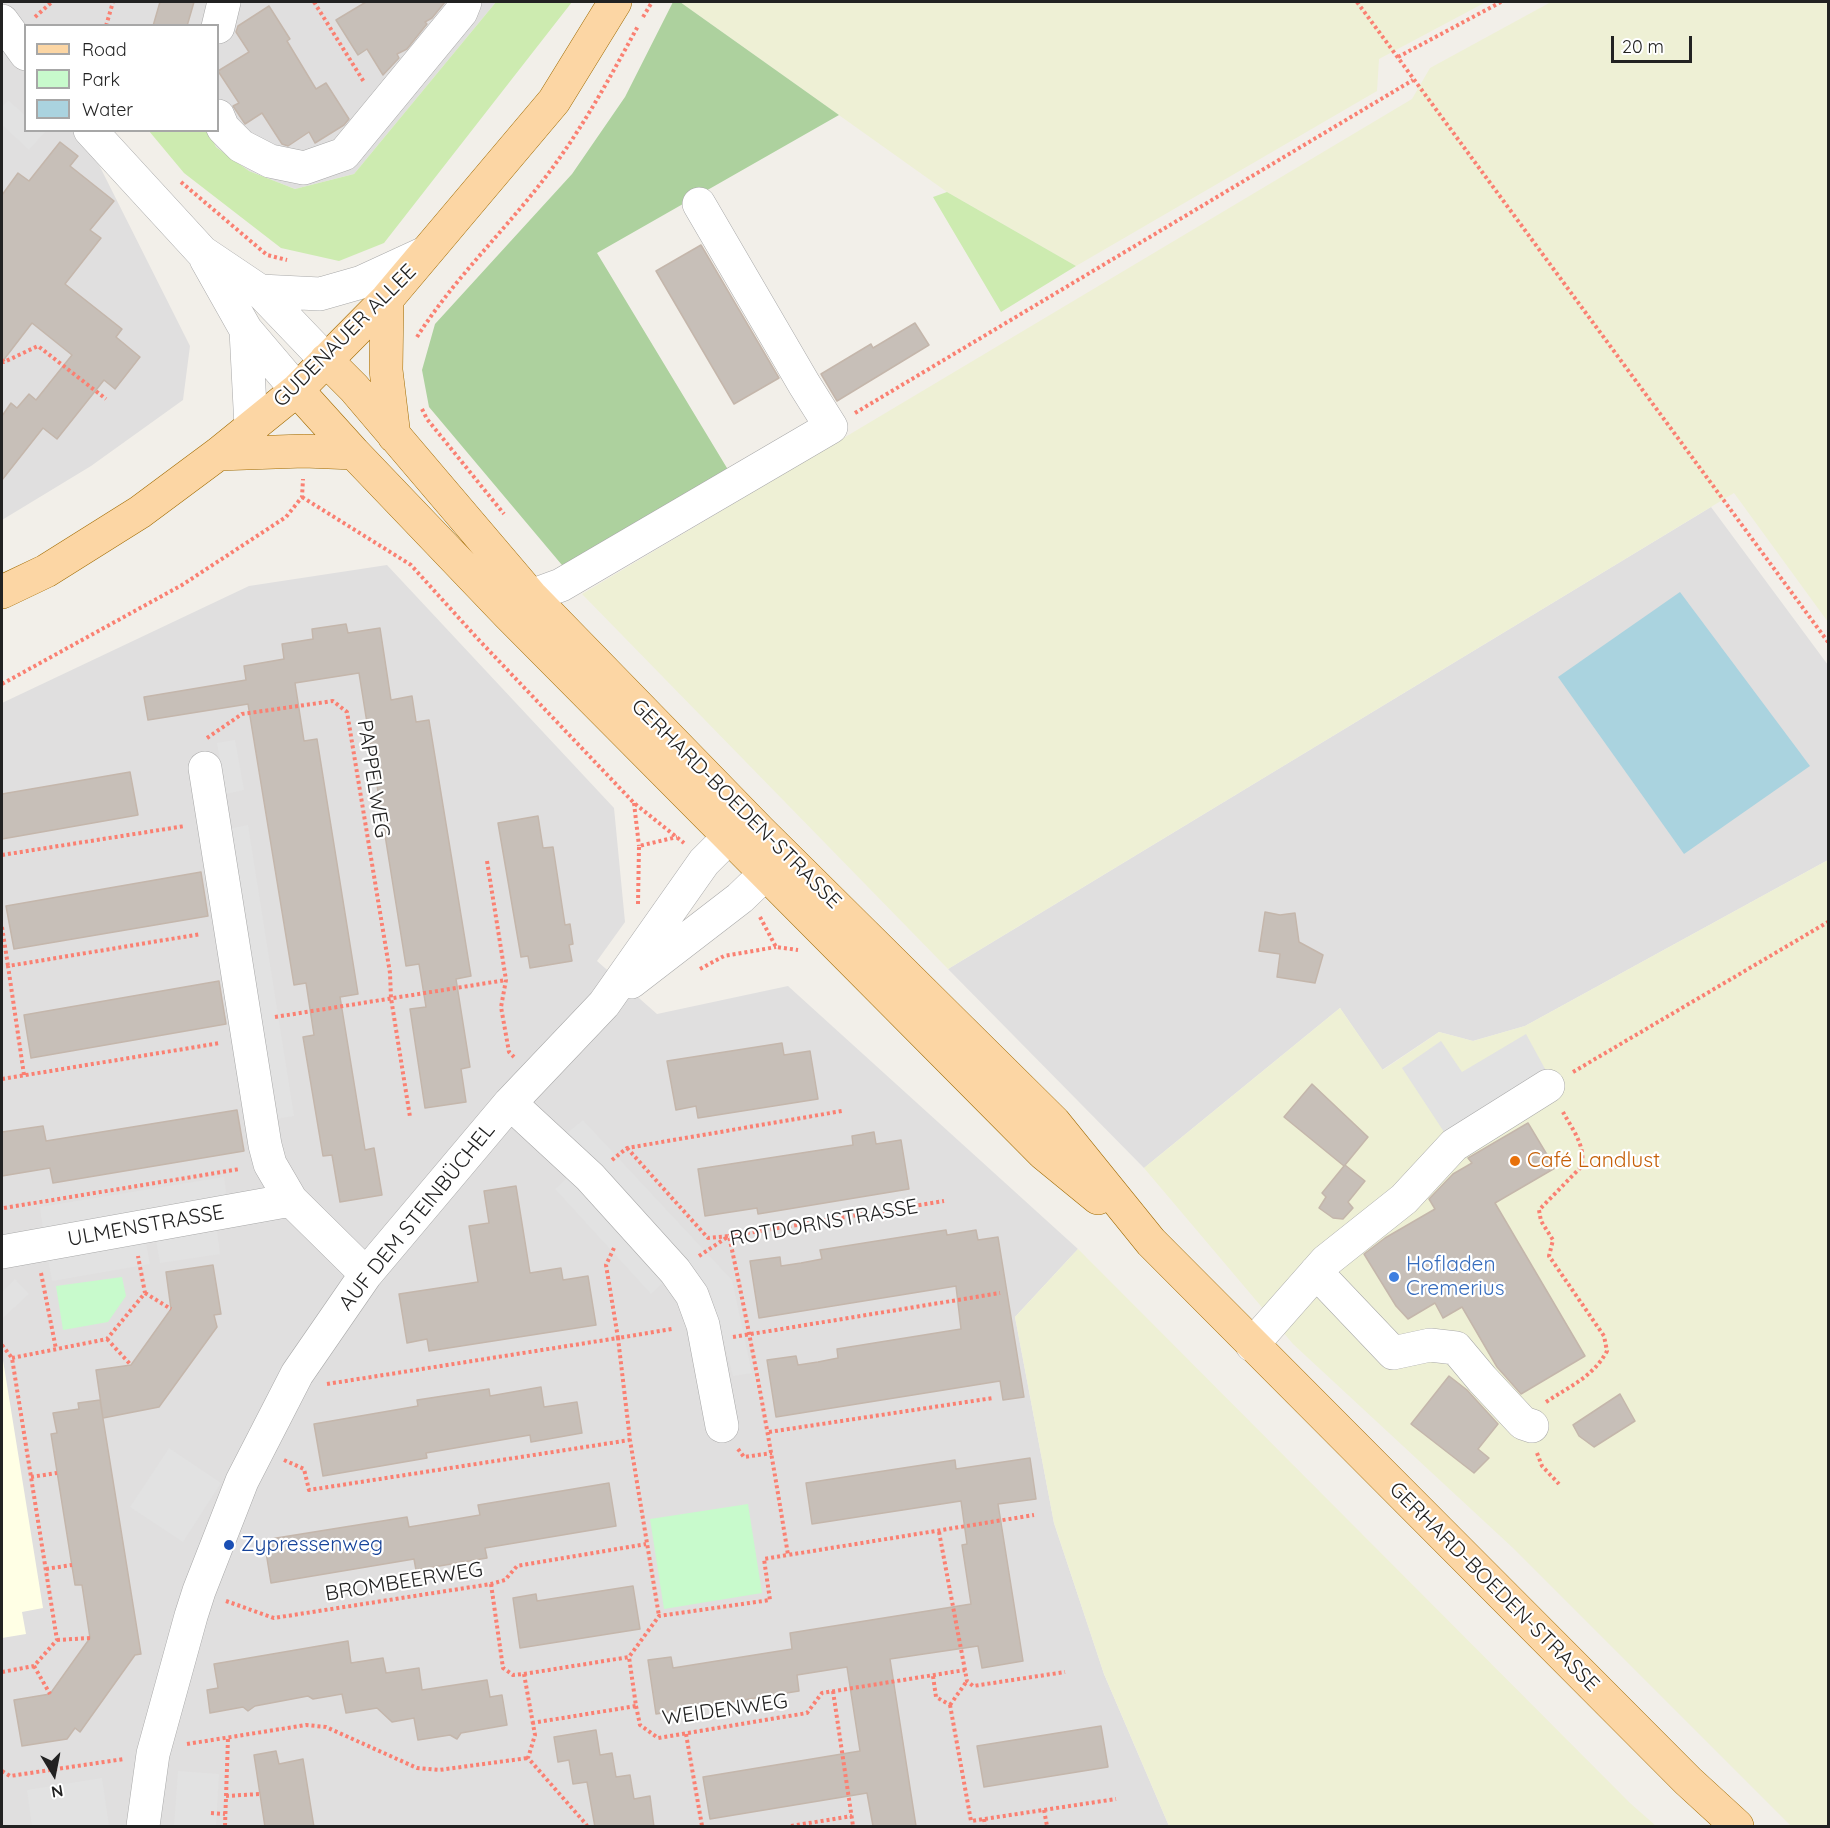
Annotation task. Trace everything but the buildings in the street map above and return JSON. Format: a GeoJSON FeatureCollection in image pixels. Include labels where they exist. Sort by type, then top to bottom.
{"type":"FeatureCollection","features":[{"type":"Feature","properties":{"kind":"main road","name":"GUDENAUER ALLEE"},"geometry":{"type":"LineString","coordinates":[[2,592],[46,571],[140,512],[218,454],[297,390],[387,299],[554,101],[615,2]]}},
{"type":"Feature","properties":{"kind":"main road"},"geometry":{"type":"LineString","coordinates":[[387,299],[386,370],[394,436]]}},
{"type":"Feature","properties":{"kind":"main road","name":"GERHARD-BOEDEN-STRASSE"},"geometry":{"type":"LineString","coordinates":[[326,360],[354,388],[531,596],[757,846]]}},
{"type":"Feature","properties":{"kind":"main road","name":"GERHARD-BOEDEN-STRASSE"},"geometry":{"type":"LineString","coordinates":[[297,390],[508,614],[1054,1122],[1151,1242],[1688,1781],[1737,1827]]}},
{"type":"Feature","properties":{"kind":"main road"},"geometry":{"type":"LineString","coordinates":[[218,454],[304,451],[354,453]]}},
{"type":"Feature","properties":{"kind":"street"},"geometry":{"type":"LineString","coordinates":[[219,24],[224,2]]}},
{"type":"Feature","properties":{"kind":"street"},"geometry":{"type":"LineString","coordinates":[[219,118],[223,128],[241,146],[270,162],[304,168],[344,154],[461,12],[465,2]]}},
{"type":"Feature","properties":{"kind":"street"},"geometry":{"type":"LineString","coordinates":[[16,21],[24,47]]}},
{"type":"Feature","properties":{"kind":"street"},"geometry":{"type":"LineString","coordinates":[[92,132],[202,252],[246,330],[297,390]]}},
{"type":"Feature","properties":{"kind":"street"},"geometry":{"type":"LineString","coordinates":[[531,596],[561,585],[831,427],[699,204]]}},
{"type":"Feature","properties":{"kind":"street"},"geometry":{"type":"LineString","coordinates":[[202,252],[260,291],[326,360]]}},
{"type":"Feature","properties":{"kind":"street"},"geometry":{"type":"LineString","coordinates":[[260,291],[320,294],[362,282],[425,253]]}},
{"type":"Feature","properties":{"kind":"street"},"geometry":{"type":"LineString","coordinates":[[246,330],[251,427]]}},
{"type":"Feature","properties":{"kind":"street"},"geometry":{"type":"LineString","coordinates":[[205,768],[246,1030],[270,1164],[291,1200],[366,1274]]}},
{"type":"Feature","properties":{"kind":"street","name":"AUF DEM STEINBÜCHEL"},"geometry":{"type":"LineString","coordinates":[[604,1004],[704,862],[757,846]]}},
{"type":"Feature","properties":{"kind":"street","name":"AUF DEM STEINBÜCHEL"},"geometry":{"type":"LineString","coordinates":[[143,1827],[153,1754],[199,1591],[242,1481],[297,1374],[366,1274],[536,1075],[604,1004],[741,898],[757,846]]}},
{"type":"Feature","properties":{"kind":"street"},"geometry":{"type":"LineString","coordinates":[[1252,1345],[1326,1261],[1404,1200],[1454,1145],[1548,1086]]}},
{"type":"Feature","properties":{"kind":"street"},"geometry":{"type":"LineString","coordinates":[[510,1103],[590,1177],[675,1270],[692,1295],[703,1324],[722,1426]]}},
{"type":"Feature","properties":{"kind":"street","name":"ULMENSTRASSE"},"geometry":{"type":"LineString","coordinates":[[2,1252],[291,1200]]}},
{"type":"Feature","properties":{"kind":"street"},"geometry":{"type":"LineString","coordinates":[[1316,1272],[1393,1353],[1430,1345],[1456,1348],[1523,1423],[1532,1426]]}},
{"type":"Feature","properties":{"kind":"path"},"geometry":{"type":"LineString","coordinates":[[16,21],[52,2]]}},
{"type":"Feature","properties":{"kind":"path"},"geometry":{"type":"LineString","coordinates":[[106,24],[113,2]]}},
{"type":"Feature","properties":{"kind":"path"},"geometry":{"type":"LineString","coordinates":[[314,2],[381,108]]}},
{"type":"Feature","properties":{"kind":"path"},"geometry":{"type":"LineString","coordinates":[[414,341],[425,323],[557,162],[652,2]]}},
{"type":"Feature","properties":{"kind":"path"},"geometry":{"type":"LineString","coordinates":[[1357,2],[1828,642]]}},
{"type":"Feature","properties":{"kind":"path"},"geometry":{"type":"LineString","coordinates":[[1398,57],[1501,2]]}},
{"type":"Feature","properties":{"kind":"path"},"geometry":{"type":"LineString","coordinates":[[831,427],[1413,80]]}},
{"type":"Feature","properties":{"kind":"path"},"geometry":{"type":"LineString","coordinates":[[179,180],[267,255],[296,262]]}},
{"type":"Feature","properties":{"kind":"path"},"geometry":{"type":"LineString","coordinates":[[2,360],[4,362],[38,346],[106,399]]}},
{"type":"Feature","properties":{"kind":"path"},"geometry":{"type":"LineString","coordinates":[[419,403],[428,419],[509,520]]}},
{"type":"Feature","properties":{"kind":"path"},"geometry":{"type":"LineString","coordinates":[[2,684],[182,585],[286,517],[302,497]]}},
{"type":"Feature","properties":{"kind":"path","name":"PAPPELWEG"},"geometry":{"type":"LineString","coordinates":[[205,768],[201,742],[242,714],[333,701],[347,712],[390,973],[391,998],[410,1117]]}},
{"type":"Feature","properties":{"kind":"path"},"geometry":{"type":"LineString","coordinates":[[634,803],[639,846]]}},
{"type":"Feature","properties":{"kind":"path"},"geometry":{"type":"LineString","coordinates":[[2,855],[212,821]]}},
{"type":"Feature","properties":{"kind":"path"},"geometry":{"type":"LineString","coordinates":[[487,861],[506,980],[501,1007],[509,1052],[536,1075]]}},
{"type":"Feature","properties":{"kind":"path"},"geometry":{"type":"LineString","coordinates":[[1559,1484],[1542,1467],[1534,1446],[1532,1426],[1546,1402],[1586,1377],[1600,1364],[1607,1351],[1604,1336],[1549,1256],[1553,1240],[1541,1221],[1539,1210],[1581,1167],[1584,1158],[1582,1149],[1548,1086],[1828,922]]}},
{"type":"Feature","properties":{"kind":"path"},"geometry":{"type":"LineString","coordinates":[[2,927],[24,1075]]}},
{"type":"Feature","properties":{"kind":"path"},"geometry":{"type":"LineString","coordinates":[[8,966],[231,929]]}},
{"type":"Feature","properties":{"kind":"path"},"geometry":{"type":"LineString","coordinates":[[694,973],[724,956],[776,947]]}},
{"type":"Feature","properties":{"kind":"path"},"geometry":{"type":"LineString","coordinates":[[2,1079],[391,998],[506,980]]}},
{"type":"Feature","properties":{"kind":"path"},"geometry":{"type":"LineString","coordinates":[[590,1177],[627,1148],[842,1111]]}},
{"type":"Feature","properties":{"kind":"path","name":"ULMENSTRASSE"},"geometry":{"type":"LineString","coordinates":[[4,1208],[270,1164]]}},
{"type":"Feature","properties":{"kind":"path","name":"ROTDORNSTRASSE"},"geometry":{"type":"LineString","coordinates":[[675,1270],[729,1236],[944,1201]]}},
{"type":"Feature","properties":{"kind":"path"},"geometry":{"type":"LineString","coordinates":[[628,1220],[606,1265],[618,1338],[630,1440],[659,1616]]}},
{"type":"Feature","properties":{"kind":"path"},"geometry":{"type":"LineString","coordinates":[[133,1228],[145,1293],[171,1309]]}},
{"type":"Feature","properties":{"kind":"path"},"geometry":{"type":"LineString","coordinates":[[35,1246],[56,1349]]}},
{"type":"Feature","properties":{"kind":"path"},"geometry":{"type":"LineString","coordinates":[[12,1358],[107,1339],[145,1293]]}},
{"type":"Feature","properties":{"kind":"path"},"geometry":{"type":"LineString","coordinates":[[750,1334],[1000,1293]]}},
{"type":"Feature","properties":{"kind":"path"},"geometry":{"type":"LineString","coordinates":[[297,1374],[319,1385],[644,1334]]}},
{"type":"Feature","properties":{"kind":"path"},"geometry":{"type":"LineString","coordinates":[[107,1339],[131,1365]]}},
{"type":"Feature","properties":{"kind":"path"},"geometry":{"type":"LineString","coordinates":[[2,1345],[12,1358],[57,1640]]}},
{"type":"Feature","properties":{"kind":"path"},"geometry":{"type":"LineString","coordinates":[[788,1555],[769,1432],[993,1398]]}},
{"type":"Feature","properties":{"kind":"path"},"geometry":{"type":"LineString","coordinates":[[259,1448],[304,1469],[309,1490],[630,1440]]}},
{"type":"Feature","properties":{"kind":"path"},"geometry":{"type":"LineString","coordinates":[[31,1477],[57,1473]]}},
{"type":"Feature","properties":{"kind":"path"},"geometry":{"type":"LineString","coordinates":[[491,1584],[503,1668],[513,1676],[629,1657],[659,1616],[770,1600],[764,1559],[1034,1515]]}},
{"type":"Feature","properties":{"kind":"path"},"geometry":{"type":"LineString","coordinates":[[939,1532],[967,1682],[950,1705],[970,1821],[1116,1799]]}},
{"type":"Feature","properties":{"kind":"path","name":"BROMBEERWEG"},"geometry":{"type":"LineString","coordinates":[[199,1591],[274,1618],[491,1584],[505,1580],[517,1566],[646,1544]]}},
{"type":"Feature","properties":{"kind":"path"},"geometry":{"type":"LineString","coordinates":[[46,1569],[72,1565]]}},
{"type":"Feature","properties":{"kind":"path"},"geometry":{"type":"LineString","coordinates":[[2,1672],[34,1666],[57,1640],[90,1638]]}},
{"type":"Feature","properties":{"kind":"path","name":"WEIDENWEG"},"geometry":{"type":"LineString","coordinates":[[629,1657],[640,1725],[658,1738],[807,1713],[822,1694],[833,1691],[965,1670]]}},
{"type":"Feature","properties":{"kind":"path"},"geometry":{"type":"LineString","coordinates":[[34,1666],[50,1694]]}},
{"type":"Feature","properties":{"kind":"path"},"geometry":{"type":"LineString","coordinates":[[967,1682],[973,1686],[1065,1672]]}},
{"type":"Feature","properties":{"kind":"path"},"geometry":{"type":"LineString","coordinates":[[524,1674],[535,1735],[528,1758]]}},
{"type":"Feature","properties":{"kind":"path"},"geometry":{"type":"LineString","coordinates":[[933,1676],[936,1697],[950,1705]]}},
{"type":"Feature","properties":{"kind":"path"},"geometry":{"type":"LineString","coordinates":[[833,1691],[853,1827]]}},
{"type":"Feature","properties":{"kind":"path","name":"WEIDENWEG"},"geometry":{"type":"LineString","coordinates":[[532,1723],[636,1706]]}},
{"type":"Feature","properties":{"kind":"path"},"geometry":{"type":"LineString","coordinates":[[157,1739],[184,1744],[306,1725],[326,1727],[417,1768],[438,1770],[528,1758]]}},
{"type":"Feature","properties":{"kind":"path"},"geometry":{"type":"LineString","coordinates":[[686,1734],[702,1827]]}},
{"type":"Feature","properties":{"kind":"path"},"geometry":{"type":"LineString","coordinates":[[225,1827],[228,1738]]}},
{"type":"Feature","properties":{"kind":"path"},"geometry":{"type":"LineString","coordinates":[[528,1758],[587,1827]]}},
{"type":"Feature","properties":{"kind":"path"},"geometry":{"type":"LineString","coordinates":[[2,1771],[10,1776],[124,1759]]}},
{"type":"Feature","properties":{"kind":"path"},"geometry":{"type":"LineString","coordinates":[[226,1796],[260,1794]]}},
{"type":"Feature","properties":{"kind":"path"},"geometry":{"type":"LineString","coordinates":[[1044,1810],[1047,1827]]}},
{"type":"Feature","properties":{"kind":"path"},"geometry":{"type":"LineString","coordinates":[[211,1814],[225,1814]]}},
{"type":"Feature","properties":{"kind":"path"},"geometry":{"type":"LineString","coordinates":[[791,1827],[852,1816]]}},
{"type":"Feature","properties":{"kind":"path"},"geometry":{"type":"LineString","coordinates":[[984,1819],[985,1827]]}},
{"type":"Feature","properties":{"kind":"shaded area"},"geometry":{"type":"Polygon","coordinates":[[[2,2],[496,2],[354,174],[295,189],[249,171],[216,147],[209,132],[219,132],[219,24],[24,24],[24,132],[89,132],[87,141],[190,346],[183,400],[91,466],[2,520],[2,2]]]}},
{"type":"Feature","properties":{"kind":"shaded area"},"geometry":{"type":"Polygon","coordinates":[[[680,2],[1486,2],[1379,59],[1377,91],[1076,266],[947,192],[680,2]]]}},
{"type":"Feature","properties":{"kind":"shaded area"},"geometry":{"type":"Polygon","coordinates":[[[1551,2],[1828,2],[1828,622],[1734,493],[948,969],[582,594],[1412,99],[1430,68],[1551,2]]]}},
{"type":"Feature","properties":{"kind":"shaded area"},"geometry":{"type":"Polygon","coordinates":[[[8,100],[24,114],[24,132],[45,132],[29,150],[2,125],[2,107],[8,100]]]}},
{"type":"Feature","properties":{"kind":"shaded area"},"geometry":{"type":"Polygon","coordinates":[[[1711,507],[1828,665],[1828,860],[1525,1026],[1473,1041],[1439,1032],[1382,1070],[1340,1008],[1144,1168],[948,969],[1711,507]]]}},
{"type":"Feature","properties":{"kind":"shaded area"},"geometry":{"type":"Polygon","coordinates":[[[387,565],[614,808],[625,922],[597,961],[657,1014],[788,986],[1078,1249],[1015,1317],[1054,1523],[1104,1674],[1169,1826],[2,1826],[2,703],[249,586],[387,565]]]}},
{"type":"Feature","properties":{"kind":"shaded area"},"geometry":{"type":"Polygon","coordinates":[[[235,740],[244,790],[226,794],[217,743],[235,740]]]}},
{"type":"Feature","properties":{"kind":"shaded area"},"geometry":{"type":"Polygon","coordinates":[[[248,825],[294,1116],[275,1119],[229,829],[248,825]]]}},
{"type":"Feature","properties":{"kind":"shaded area"},"geometry":{"type":"Polygon","coordinates":[[[1828,860],[1828,1826],[1791,1826],[1513,1548],[1293,1344],[1144,1168],[1340,1008],[1383,1070],[1439,1032],[1473,1041],[1525,1026],[1828,860]]]}},
{"type":"Feature","properties":{"kind":"shaded area"},"geometry":{"type":"Polygon","coordinates":[[[1526,1034],[1550,1078],[1448,1138],[1402,1068],[1441,1041],[1462,1072],[1526,1034]]]}},
{"type":"Feature","properties":{"kind":"shaded area"},"geometry":{"type":"Polygon","coordinates":[[[583,1120],[732,1280],[752,1373],[733,1376],[710,1291],[567,1133],[583,1120]]]}},
{"type":"Feature","properties":{"kind":"shaded area"},"geometry":{"type":"Polygon","coordinates":[[[569,1176],[666,1280],[651,1294],[555,1189],[569,1176]]]}},
{"type":"Feature","properties":{"kind":"shaded area"},"geometry":{"type":"Polygon","coordinates":[[[224,1177],[227,1201],[43,1230],[40,1207],[224,1177]]]}},
{"type":"Feature","properties":{"kind":"shaded area"},"geometry":{"type":"Polygon","coordinates":[[[217,1231],[220,1254],[160,1263],[156,1240],[217,1231]]]}},
{"type":"Feature","properties":{"kind":"shaded area"},"geometry":{"type":"Polygon","coordinates":[[[146,1242],[150,1264],[52,1281],[48,1258],[146,1242]]]}},
{"type":"Feature","properties":{"kind":"shaded area"},"geometry":{"type":"Polygon","coordinates":[[[1078,1249],[1630,1803],[1656,1826],[1169,1826],[1104,1674],[1054,1523],[1015,1317],[1078,1249]]]}},
{"type":"Feature","properties":{"kind":"shaded area"},"geometry":{"type":"Polygon","coordinates":[[[15,1279],[29,1294],[3,1318],[2,1292],[15,1279]]]}},
{"type":"Feature","properties":{"kind":"shaded area"},"geometry":{"type":"Polygon","coordinates":[[[2,1354],[43,1608],[22,1612],[26,1634],[2,1638],[2,1354]]]}},
{"type":"Feature","properties":{"kind":"shaded area"},"geometry":{"type":"Polygon","coordinates":[[[169,1448],[221,1483],[183,1542],[130,1507],[169,1448]]]}},
{"type":"Feature","properties":{"kind":"shaded area"},"geometry":{"type":"Polygon","coordinates":[[[178,1771],[219,1774],[216,1826],[174,1826],[178,1771]]]}},
{"type":"Feature","properties":{"kind":"shaded area"},"geometry":{"type":"Polygon","coordinates":[[[102,1778],[109,1826],[32,1826],[27,1790],[102,1778]]]}},
{"type":"Feature","properties":{"kind":"green space"},"geometry":{"type":"Polygon","coordinates":[[[496,2],[572,2],[384,243],[339,261],[281,248],[184,173],[150,132],[209,132],[216,147],[249,171],[295,189],[354,174],[496,2]]]}},
{"type":"Feature","properties":{"kind":"green space"},"geometry":{"type":"Polygon","coordinates":[[[673,2],[680,2],[839,115],[597,253],[730,473],[567,571],[429,407],[422,370],[435,324],[572,174],[625,97],[673,2]]]}},
{"type":"Feature","properties":{"kind":"green space"},"geometry":{"type":"Polygon","coordinates":[[[947,192],[1076,266],[1001,312],[933,197],[947,192]]]}},
{"type":"Feature","properties":{"kind":"green space"},"geometry":{"type":"Polygon","coordinates":[[[122,1277],[126,1296],[108,1322],[63,1330],[56,1286],[122,1277]]]}},
{"type":"Feature","properties":{"kind":"green space"},"geometry":{"type":"Polygon","coordinates":[[[748,1504],[762,1593],[664,1609],[650,1519],[748,1504]]]}},
{"type":"Feature","properties":{"kind":"water"},"geometry":{"type":"Polygon","coordinates":[[[1680,592],[1810,766],[1684,854],[1558,677],[1680,592]]]}},
{"type":"Feature","properties":{"kind":"place","name":"Café Landlust"},"geometry":{"type":"Point","coordinates":[1515,1161]}},
{"type":"Feature","properties":{"kind":"place","name":"Hofladen Cremerius"},"geometry":{"type":"Point","coordinates":[1394,1277]}},
{"type":"Feature","properties":{"kind":"place","name":"Zypressenweg"},"geometry":{"type":"Point","coordinates":[229,1545]}}]}
